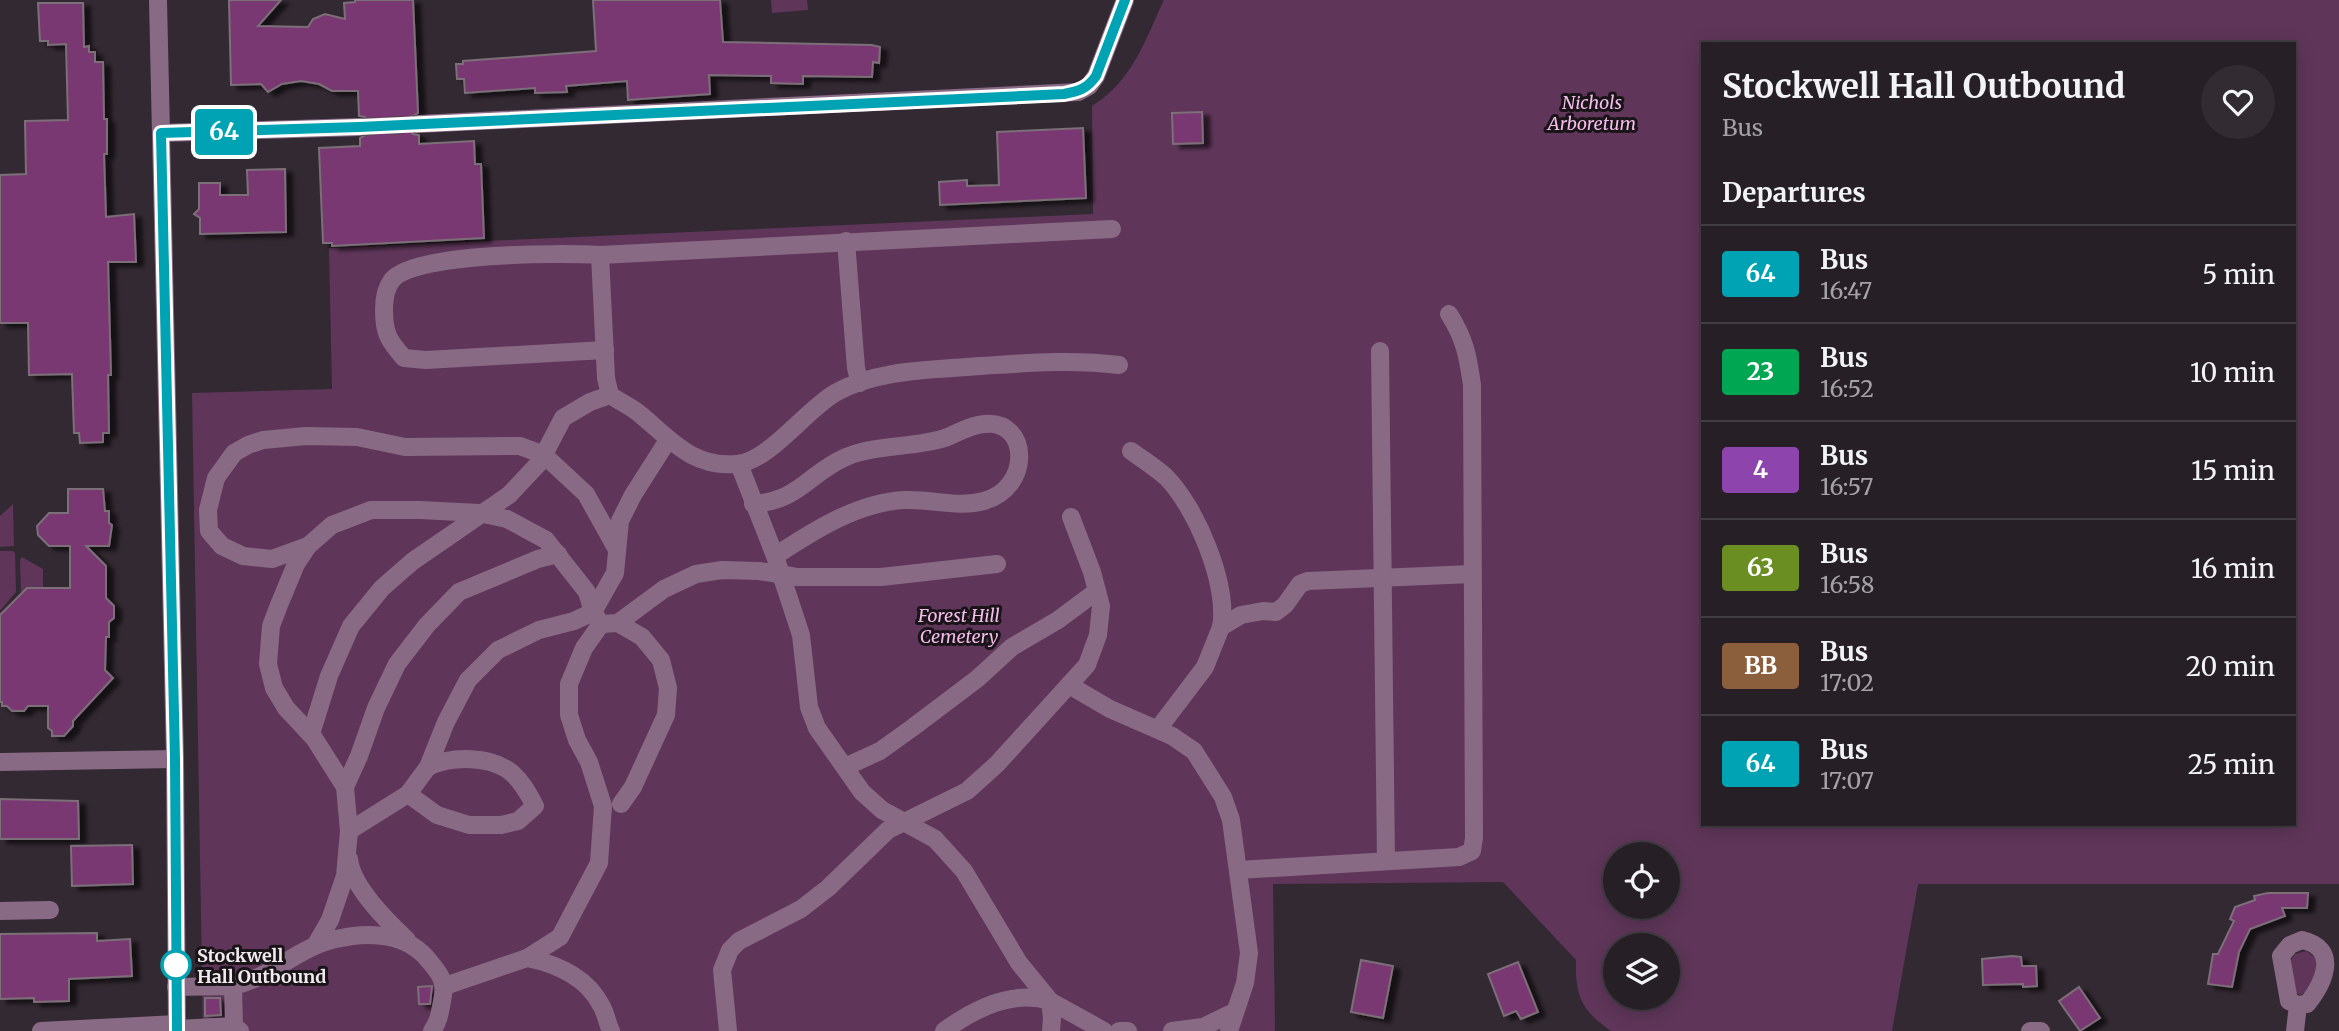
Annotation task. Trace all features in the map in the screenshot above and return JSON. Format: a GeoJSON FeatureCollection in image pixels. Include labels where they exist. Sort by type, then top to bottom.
{"type":"FeatureCollection","features":[{"type":"Feature","properties":{"kind":"street"},"geometry":{"type":"LineString","coordinates":[[158,0],[175,759],[177,1028]]}},
{"type":"Feature","properties":{"kind":"street"},"geometry":{"type":"LineString","coordinates":[[419,124],[1078,92],[1089,86],[1096,76],[1125,0]]}},
{"type":"Feature","properties":{"kind":"street"},"geometry":{"type":"LineString","coordinates":[[161,133],[359,127]]}},
{"type":"Feature","properties":{"kind":"street"},"geometry":{"type":"LineString","coordinates":[[605,350],[404,358],[391,343],[384,328],[384,297],[393,278],[411,269],[472,259],[1112,229]]}},
{"type":"Feature","properties":{"kind":"street"},"geometry":{"type":"LineString","coordinates":[[846,242],[856,368],[860,383]]}},
{"type":"Feature","properties":{"kind":"street"},"geometry":{"type":"LineString","coordinates":[[600,255],[610,395]]}},
{"type":"Feature","properties":{"kind":"street"},"geometry":{"type":"LineString","coordinates":[[1238,870],[1459,857],[1472,851],[1472,386],[1468,356],[1461,333],[1449,314]]}},
{"type":"Feature","properties":{"kind":"street"},"geometry":{"type":"LineString","coordinates":[[1380,351],[1386,861]]}},
{"type":"Feature","properties":{"kind":"street"},"geometry":{"type":"LineString","coordinates":[[311,734],[329,676],[351,626],[383,588],[413,561],[479,513],[509,495],[540,462],[563,418],[590,402],[610,395],[639,412],[668,440],[693,456],[716,464],[739,464],[756,459],[834,394],[890,374],[1063,360],[1119,365]]}},
{"type":"Feature","properties":{"kind":"street"},"geometry":{"type":"LineString","coordinates":[[753,504],[767,503],[790,495],[833,464],[857,453],[946,438],[972,426],[988,423],[999,425],[1015,439],[1021,462],[1015,478],[1005,491],[994,499],[973,504],[907,500],[876,505],[827,526],[775,556]]}},
{"type":"Feature","properties":{"kind":"street"},"geometry":{"type":"LineString","coordinates":[[308,546],[272,559],[243,556],[222,546],[209,531],[208,510],[216,478],[234,453],[263,440],[306,436],[357,437],[405,447],[520,446],[544,455],[586,494],[616,548]]}},
{"type":"Feature","properties":{"kind":"street"},"geometry":{"type":"LineString","coordinates":[[445,986],[527,958],[560,937],[599,863],[603,806],[589,762],[569,715],[569,684],[583,648],[604,620],[615,573],[620,521],[668,440]]}},
{"type":"Feature","properties":{"kind":"street"},"geometry":{"type":"LineString","coordinates":[[1131,451],[1166,478],[1197,523],[1209,554],[1224,609],[1221,627],[1205,667],[1158,729]]}},
{"type":"Feature","properties":{"kind":"street"},"geometry":{"type":"LineString","coordinates":[[739,464],[775,556],[801,635],[809,707],[817,728],[862,792],[882,810],[935,839],[964,871],[1019,962],[1050,1001],[1051,1031]]}},
{"type":"Feature","properties":{"kind":"street"},"geometry":{"type":"LineString","coordinates":[[432,1031],[438,1023],[445,986],[423,952],[410,943],[374,905],[355,876],[350,864],[345,787],[330,760],[274,688],[268,664],[271,626],[296,564],[308,546],[332,525],[370,510],[479,513],[508,519],[546,540],[587,592],[604,620],[642,637],[661,660],[668,688],[666,715],[633,788],[621,804]]}},
{"type":"Feature","properties":{"kind":"street"},"geometry":{"type":"LineString","coordinates":[[728,1031],[722,970],[730,950],[738,941],[801,909],[828,888],[888,830],[967,790],[997,764],[1087,665],[1098,635],[1101,606],[1070,517]]}},
{"type":"Feature","properties":{"kind":"street"},"geometry":{"type":"LineString","coordinates":[[345,787],[376,708],[397,664],[427,625],[459,592],[538,559],[558,554]]}},
{"type":"Feature","properties":{"kind":"street"},"geometry":{"type":"LineString","coordinates":[[349,831],[408,794],[428,767],[446,722],[468,680],[498,650],[539,630],[574,621],[604,620],[696,574],[722,570],[818,578],[881,577],[997,564]]}},
{"type":"Feature","properties":{"kind":"street"},"geometry":{"type":"LineString","coordinates":[[1221,627],[1241,615],[1263,611],[1276,612],[1304,582],[1472,575]]}},
{"type":"Feature","properties":{"kind":"street"},"geometry":{"type":"LineString","coordinates":[[845,767],[880,751],[977,679],[1012,647],[1058,620],[1097,591]]}},
{"type":"Feature","properties":{"kind":"street"},"geometry":{"type":"LineString","coordinates":[[1069,685],[1110,709],[1158,729],[1194,751],[1223,797],[1231,820],[1249,953],[1244,983],[1229,1031]]}},
{"type":"Feature","properties":{"kind":"street"},"geometry":{"type":"LineString","coordinates":[[0,762],[175,759]]}},
{"type":"Feature","properties":{"kind":"street"},"geometry":{"type":"LineString","coordinates":[[408,794],[437,816],[469,825],[501,825],[518,821],[535,806],[510,771],[490,763],[456,759],[440,761],[428,767]]}},
{"type":"Feature","properties":{"kind":"street"},"geometry":{"type":"LineString","coordinates":[[315,946],[330,920],[339,896],[349,852]]}},
{"type":"Feature","properties":{"kind":"street"},"geometry":{"type":"LineString","coordinates":[[0,911],[50,910]]}},
{"type":"Feature","properties":{"kind":"street"},"geometry":{"type":"LineString","coordinates":[[176,987],[233,986],[258,978],[315,946],[337,939],[363,935],[393,937],[410,943]]}},
{"type":"Feature","properties":{"kind":"street"},"geometry":{"type":"LineString","coordinates":[[527,958],[550,962],[575,975],[590,988],[602,1006],[611,1031]]}},
{"type":"Feature","properties":{"kind":"street"},"geometry":{"type":"LineString","coordinates":[[41,1031],[237,1029],[233,986]]}},
{"type":"Feature","properties":{"kind":"street"},"geometry":{"type":"LineString","coordinates":[[944,1031],[965,1015],[993,1003],[1023,996],[1035,996],[1050,1001],[1104,1031]]}},
{"type":"Feature","properties":{"kind":"street"},"geometry":{"type":"LineString","coordinates":[[2295,1031],[2298,1005]]}},
{"type":"Feature","properties":{"kind":"street"},"geometry":{"type":"LineString","coordinates":[[1172,1031],[1203,1027],[1234,1012]]}},
{"type":"Feature","properties":{"kind":"street"},"geometry":{"type":"LineString","coordinates":[[1119,1031],[1128,1031]]}},
{"type":"Feature","properties":{"kind":"green space"},"geometry":{"type":"Polygon","coordinates":[[[771,0],[807,0],[808,10],[772,13],[771,0]]]}},
{"type":"Feature","properties":{"kind":"green space","name":"Forest Hill Cemetery"},"geometry":{"type":"Polygon","coordinates":[[[1164,0],[2339,0],[2339,884],[1918,884],[1892,1031],[1611,1031],[1586,1009],[1582,1001],[1577,983],[1576,960],[1503,882],[1273,884],[1275,1031],[203,1031],[192,393],[332,389],[329,248],[1093,214],[1092,106],[1118,84],[1136,59],[1164,0]]]}},
{"type":"Feature","properties":{"kind":"green space"},"geometry":{"type":"Polygon","coordinates":[[[13,504],[14,546],[0,547],[0,516],[13,504]]]}},
{"type":"Feature","properties":{"kind":"green space"},"geometry":{"type":"Polygon","coordinates":[[[0,551],[15,553],[16,592],[0,611],[0,551]]]}},
{"type":"Feature","properties":{"kind":"green space"},"geometry":{"type":"Polygon","coordinates":[[[22,557],[43,569],[43,588],[27,588],[21,594],[22,557]]]}},
{"type":"Feature","properties":{"kind":"green space"},"geometry":{"type":"Polygon","coordinates":[[[2306,951],[2315,957],[2316,967],[2311,983],[2301,995],[2295,993],[2289,963],[2295,954],[2306,951]]]}},
{"type":"Feature","properties":{"kind":"building"},"geometry":{"type":"Polygon","coordinates":[[[229,0],[281,0],[258,26],[308,27],[313,19],[325,14],[345,19],[344,3],[355,0],[413,0],[418,113],[409,118],[408,125],[413,134],[419,135],[419,144],[474,141],[475,164],[481,164],[484,238],[332,246],[332,243],[323,243],[319,148],[360,146],[360,138],[369,133],[370,126],[365,117],[359,116],[358,91],[332,91],[319,84],[301,81],[282,84],[268,92],[261,84],[231,85],[229,0]]]}},
{"type":"Feature","properties":{"kind":"building"},"geometry":{"type":"Polygon","coordinates":[[[593,0],[720,0],[723,42],[872,45],[880,47],[879,63],[873,62],[872,77],[803,76],[803,84],[771,83],[771,76],[709,75],[710,94],[628,100],[627,81],[566,86],[567,92],[535,93],[535,88],[465,93],[464,79],[457,79],[456,64],[463,64],[463,61],[596,51],[593,0]]]}},
{"type":"Feature","properties":{"kind":"building"},"geometry":{"type":"Polygon","coordinates":[[[38,3],[83,3],[84,47],[89,46],[89,52],[95,52],[95,62],[103,62],[104,119],[107,119],[107,154],[104,154],[106,217],[134,214],[136,262],[108,262],[111,375],[108,375],[109,433],[103,433],[103,442],[80,443],[79,433],[74,433],[72,374],[29,375],[28,323],[0,323],[0,175],[26,174],[25,121],[68,120],[66,44],[48,45],[48,41],[40,41],[38,3]]]}},
{"type":"Feature","properties":{"kind":"building"},"geometry":{"type":"Polygon","coordinates":[[[1202,112],[1203,143],[1173,144],[1172,113],[1202,112]]]}},
{"type":"Feature","properties":{"kind":"building"},"geometry":{"type":"Polygon","coordinates":[[[1083,128],[1086,198],[940,205],[939,182],[967,180],[967,186],[999,185],[997,132],[1083,128]]]}},
{"type":"Feature","properties":{"kind":"building"},"geometry":{"type":"Polygon","coordinates":[[[285,169],[286,232],[200,234],[200,218],[194,214],[199,209],[199,183],[220,183],[220,195],[248,195],[247,170],[285,169]]]}},
{"type":"Feature","properties":{"kind":"building"},"geometry":{"type":"Polygon","coordinates":[[[68,489],[103,489],[105,511],[109,511],[109,523],[112,525],[109,546],[86,546],[106,566],[106,598],[114,606],[114,618],[109,622],[109,637],[106,637],[105,670],[113,678],[73,721],[73,726],[64,736],[52,736],[52,731],[48,728],[48,706],[28,706],[24,711],[12,711],[0,702],[0,615],[27,588],[70,588],[70,546],[49,546],[38,535],[37,526],[49,513],[68,513],[68,489]]]}},
{"type":"Feature","properties":{"kind":"building"},"geometry":{"type":"Polygon","coordinates":[[[0,799],[78,801],[79,839],[0,839],[0,799]]]}},
{"type":"Feature","properties":{"kind":"building"},"geometry":{"type":"Polygon","coordinates":[[[132,845],[133,884],[72,886],[71,846],[132,845]]]}},
{"type":"Feature","properties":{"kind":"building"},"geometry":{"type":"Polygon","coordinates":[[[2268,893],[2308,893],[2307,908],[2282,908],[2285,916],[2250,929],[2239,952],[2232,987],[2208,984],[2213,954],[2218,954],[2234,921],[2230,919],[2235,907],[2255,900],[2254,896],[2268,893]]]}},
{"type":"Feature","properties":{"kind":"building"},"geometry":{"type":"Polygon","coordinates":[[[97,933],[97,941],[130,939],[132,976],[69,979],[69,1001],[0,999],[0,934],[97,933]]]}},
{"type":"Feature","properties":{"kind":"building"},"geometry":{"type":"Polygon","coordinates":[[[2021,957],[2022,966],[2036,966],[2037,986],[1983,985],[1982,959],[2021,957]]]}},
{"type":"Feature","properties":{"kind":"building"},"geometry":{"type":"Polygon","coordinates":[[[1361,960],[1393,966],[1383,1018],[1351,1012],[1361,960]]]}},
{"type":"Feature","properties":{"kind":"building"},"geometry":{"type":"Polygon","coordinates":[[[1518,962],[1538,1012],[1521,1019],[1516,1011],[1504,1016],[1488,974],[1518,962]]]}},
{"type":"Feature","properties":{"kind":"building"},"geometry":{"type":"Polygon","coordinates":[[[432,986],[430,1004],[419,1004],[418,987],[432,986]]]}},
{"type":"Feature","properties":{"kind":"building"},"geometry":{"type":"Polygon","coordinates":[[[2079,987],[2100,1018],[2080,1031],[2059,1001],[2079,987]]]}},
{"type":"Feature","properties":{"kind":"building"},"geometry":{"type":"Polygon","coordinates":[[[205,998],[220,998],[221,1015],[205,1016],[205,998]]]}},
{"type":"Feature","properties":{"kind":"tunnel"},"geometry":{"type":"LineString","coordinates":[[359,127],[419,124]]}},
{"type":"Feature","properties":{"kind":"bus line","name":"64"},"geometry":{"type":"LineString","coordinates":[[177,1031],[175,759],[161,133],[359,127],[1064,94],[1078,92],[1089,86],[1096,76],[1125,0]]}},
{"type":"Feature","properties":{"kind":"place","name":"Stockwell Hall Outbound"},"geometry":{"type":"Point","coordinates":[176,965]}},
{"type":"Feature","properties":{"kind":"park label","name":"Nichols Arboretum"},"geometry":{"type":"Point","coordinates":[1592,112]}}]}
